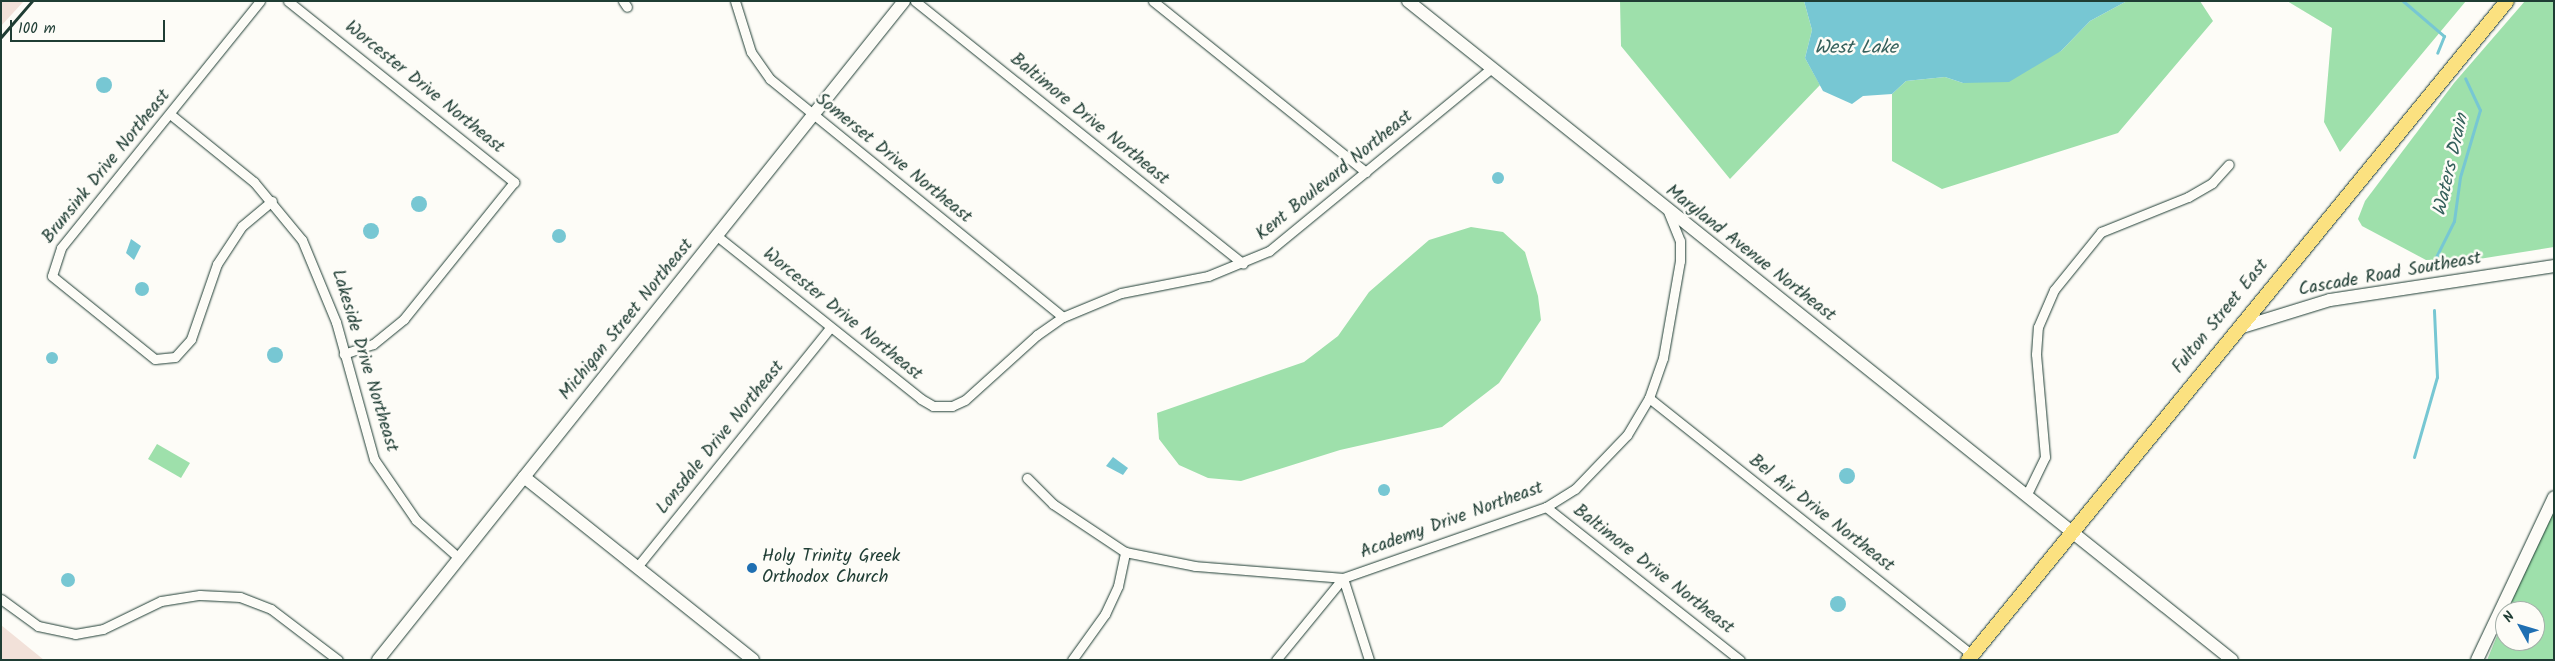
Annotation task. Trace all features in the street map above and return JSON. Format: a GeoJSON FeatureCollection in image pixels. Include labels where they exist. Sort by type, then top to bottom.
{"type":"FeatureCollection","features":[{"type":"Feature","properties":{"kind":"main road","name":"Michigan Street Northeast"},"geometry":{"type":"LineString","coordinates":[[378,660],[904,1]]}},
{"type":"Feature","properties":{"kind":"main road","name":"Maryland Avenue Northeast"},"geometry":{"type":"LineString","coordinates":[[1408,1],[1668,212],[2027,494],[2232,660]]}},
{"type":"Feature","properties":{"kind":"main road","name":"Fulton Street East"},"geometry":{"type":"LineString","coordinates":[[1970,657],[2234,330],[2507,1]]}},
{"type":"Feature","properties":{"kind":"main road","name":"Cascade Road Southeast"},"geometry":{"type":"LineString","coordinates":[[2234,330],[2330,300],[2554,266]]}},
{"type":"Feature","properties":{"kind":"main road"},"geometry":{"type":"LineString","coordinates":[[524,476],[753,660]]}},
{"type":"Feature","properties":{"kind":"main road"},"geometry":{"type":"LineString","coordinates":[[2477,660],[2554,497]]}},
{"type":"Feature","properties":{"kind":"street","name":"Brunsink Drive Northeast"},"geometry":{"type":"LineString","coordinates":[[260,1],[57,254],[50,271],[66,291],[155,359],[175,357],[191,339],[206,286],[228,245],[252,215],[272,201]]}},
{"type":"Feature","properties":{"kind":"street","name":"Worcester Drive Northeast"},"geometry":{"type":"LineString","coordinates":[[288,1],[514,182],[404,319],[373,344],[344,354]]}},
{"type":"Feature","properties":{"kind":"street","name":"Somerset Drive Northeast"},"geometry":{"type":"LineString","coordinates":[[735,1],[759,65],[812,115],[1063,317]]}},
{"type":"Feature","properties":{"kind":"street","name":"Baltimore Drive Northeast"},"geometry":{"type":"LineString","coordinates":[[915,1],[1243,264]]}},
{"type":"Feature","properties":{"kind":"street"},"geometry":{"type":"LineString","coordinates":[[1153,1],[1366,172]]}},
{"type":"Feature","properties":{"kind":"street","name":"Kent Boulevard Northeast"},"geometry":{"type":"LineString","coordinates":[[952,406],[965,400],[1037,335],[1063,317],[1121,293],[1208,276],[1243,264],[1269,251],[1492,68]]}},
{"type":"Feature","properties":{"kind":"street","name":"Lakeside Drive Northeast"},"geometry":{"type":"LineString","coordinates":[[170,114],[233,163],[272,201],[318,270],[374,459],[416,520],[459,558]]}},
{"type":"Feature","properties":{"kind":"street"},"geometry":{"type":"LineString","coordinates":[[2027,494],[2045,458],[2036,354],[2038,327],[2054,290],[2101,232],[2188,197],[2212,183],[2229,164]]}},
{"type":"Feature","properties":{"kind":"street","name":"Academy Drive Northeast"},"geometry":{"type":"LineString","coordinates":[[1276,660],[1343,578],[1546,507],[1593,472],[1627,434],[1649,398],[1663,358],[1680,261],[1680,241],[1668,212]]}},
{"type":"Feature","properties":{"kind":"street","name":"Worcester Drive Northeast"},"geometry":{"type":"LineString","coordinates":[[717,236],[830,328],[922,399],[933,406],[952,406]]}},
{"type":"Feature","properties":{"kind":"street","name":"Lonsdale Drive Northeast"},"geometry":{"type":"LineString","coordinates":[[637,567],[830,328]]}},
{"type":"Feature","properties":{"kind":"street","name":"Bel Air Drive Northeast"},"geometry":{"type":"LineString","coordinates":[[1649,398],[1970,657]]}},
{"type":"Feature","properties":{"kind":"street"},"geometry":{"type":"LineString","coordinates":[[1028,478],[1053,504],[1125,552],[1195,566],[1343,578],[1369,660]]}},
{"type":"Feature","properties":{"kind":"street","name":"Baltimore Drive Northeast"},"geometry":{"type":"LineString","coordinates":[[1546,507],[1740,660]]}},
{"type":"Feature","properties":{"kind":"street"},"geometry":{"type":"LineString","coordinates":[[1072,660],[1105,614],[1118,586],[1125,552]]}},
{"type":"Feature","properties":{"kind":"street"},"geometry":{"type":"LineString","coordinates":[[1,599],[38,626],[76,634],[103,629],[161,601],[200,595],[240,597],[271,609],[338,660]]}},
{"type":"Feature","properties":{"kind":"shaded area"},"geometry":{"type":"Polygon","coordinates":[[[1,1],[24,1],[1,26],[1,1]]]}},
{"type":"Feature","properties":{"kind":"shaded area"},"geometry":{"type":"Polygon","coordinates":[[[1,625],[44,660],[1,660],[1,625]]]}},
{"type":"Feature","properties":{"kind":"green space"},"geometry":{"type":"Polygon","coordinates":[[[1620,1],[1804,1],[1812,30],[1805,58],[1820,85],[1730,179],[1621,46],[1620,1]]]}},
{"type":"Feature","properties":{"kind":"green space"},"geometry":{"type":"Polygon","coordinates":[[[2127,1],[2200,1],[2213,21],[2118,133],[1942,189],[1892,161],[1892,94],[1906,81],[1945,77],[1963,83],[2061,51],[2090,21],[2127,1]]]}},
{"type":"Feature","properties":{"kind":"green space"},"geometry":{"type":"Polygon","coordinates":[[[2287,1],[2466,1],[2340,152],[2324,122],[2332,28],[2287,1]]]}},
{"type":"Feature","properties":{"kind":"green space"},"geometry":{"type":"Polygon","coordinates":[[[2525,1],[2554,1],[2554,247],[2479,259],[2426,260],[2362,226],[2358,219],[2365,201],[2454,83],[2525,1]]]}},
{"type":"Feature","properties":{"kind":"green space"},"geometry":{"type":"Polygon","coordinates":[[[1471,227],[1503,232],[1525,252],[1538,296],[1541,320],[1499,383],[1442,427],[1340,450],[1241,481],[1208,478],[1179,465],[1159,439],[1157,413],[1304,362],[1338,336],[1369,292],[1429,240],[1471,227]]]}},
{"type":"Feature","properties":{"kind":"green space"},"geometry":{"type":"Polygon","coordinates":[[[157,444],[190,463],[181,478],[148,459],[157,444]]]}},
{"type":"Feature","properties":{"kind":"green space"},"geometry":{"type":"Polygon","coordinates":[[[2554,510],[2554,660],[2487,660],[2495,641],[2495,651],[2545,651],[2545,601],[2512,601],[2554,510]]]}},
{"type":"Feature","properties":{"kind":"water","name":"West Lake"},"geometry":{"type":"Polygon","coordinates":[[[1804,1],[2127,1],[2090,21],[2061,51],[2009,82],[1963,83],[1945,77],[1906,81],[1892,94],[1863,96],[1852,104],[1823,91],[1805,58],[1812,30],[1804,1]]]}},
{"type":"Feature","properties":{"kind":"water"},"geometry":{"type":"Polygon","coordinates":[[[104,77],[110,79],[112,85],[110,91],[104,93],[98,91],[96,85],[98,79],[104,77]]]}},
{"type":"Feature","properties":{"kind":"water"},"geometry":{"type":"Polygon","coordinates":[[[1498,172],[1504,178],[1498,184],[1492,178],[1498,172]]]}},
{"type":"Feature","properties":{"kind":"water"},"geometry":{"type":"Polygon","coordinates":[[[419,196],[425,198],[427,204],[425,210],[419,212],[413,210],[411,204],[413,198],[419,196]]]}},
{"type":"Feature","properties":{"kind":"water"},"geometry":{"type":"Polygon","coordinates":[[[368,223],[374,223],[379,228],[377,237],[368,239],[363,234],[363,228],[368,223]]]}},
{"type":"Feature","properties":{"kind":"water"},"geometry":{"type":"Polygon","coordinates":[[[556,229],[562,229],[566,236],[562,243],[556,243],[552,239],[552,233],[556,229]]]}},
{"type":"Feature","properties":{"kind":"water"},"geometry":{"type":"Polygon","coordinates":[[[131,239],[141,246],[134,260],[126,253],[131,239]]]}},
{"type":"Feature","properties":{"kind":"water"},"geometry":{"type":"Polygon","coordinates":[[[139,282],[145,282],[149,289],[145,296],[139,296],[135,292],[135,286],[139,282]]]}},
{"type":"Feature","properties":{"kind":"water"},"geometry":{"type":"Polygon","coordinates":[[[272,347],[278,347],[283,352],[281,361],[272,363],[267,358],[267,352],[272,347]]]}},
{"type":"Feature","properties":{"kind":"water"},"geometry":{"type":"Polygon","coordinates":[[[50,352],[54,352],[58,358],[54,364],[50,364],[46,360],[46,356],[50,352]]]}},
{"type":"Feature","properties":{"kind":"water"},"geometry":{"type":"Polygon","coordinates":[[[1113,457],[1128,468],[1123,475],[1106,466],[1113,457]]]}},
{"type":"Feature","properties":{"kind":"water"},"geometry":{"type":"Polygon","coordinates":[[[1844,468],[1850,468],[1855,473],[1853,482],[1844,484],[1839,479],[1839,473],[1844,468]]]}},
{"type":"Feature","properties":{"kind":"water"},"geometry":{"type":"Polygon","coordinates":[[[1382,484],[1386,484],[1390,490],[1386,496],[1382,496],[1378,492],[1378,488],[1382,484]]]}},
{"type":"Feature","properties":{"kind":"water"},"geometry":{"type":"Polygon","coordinates":[[[65,573],[71,573],[75,580],[71,587],[65,587],[61,583],[61,577],[65,573]]]}},
{"type":"Feature","properties":{"kind":"water"},"geometry":{"type":"Polygon","coordinates":[[[1838,596],[1844,598],[1846,604],[1844,610],[1838,612],[1832,610],[1830,604],[1832,598],[1838,596]]]}},
{"type":"Feature","properties":{"kind":"waterway","name":"Waters Drain"},"geometry":{"type":"LineString","coordinates":[[2403,1],[2444,36],[2437,53]]}},
{"type":"Feature","properties":{"kind":"waterway","name":"Waters Drain"},"geometry":{"type":"LineString","coordinates":[[2436,257],[2454,221],[2460,177],[2480,110],[2465,78]]}},
{"type":"Feature","properties":{"kind":"waterway","name":"Waters Drain"},"geometry":{"type":"LineString","coordinates":[[2414,457],[2437,377],[2434,310]]}},
{"type":"Feature","properties":{"kind":"railway"},"geometry":{"type":"LineString","coordinates":[[1,37],[32,1]]}},
{"type":"Feature","properties":{"kind":"place","name":"Holy Trinity Greek Orthodox Church"},"geometry":{"type":"Point","coordinates":[752,568]}}]}
